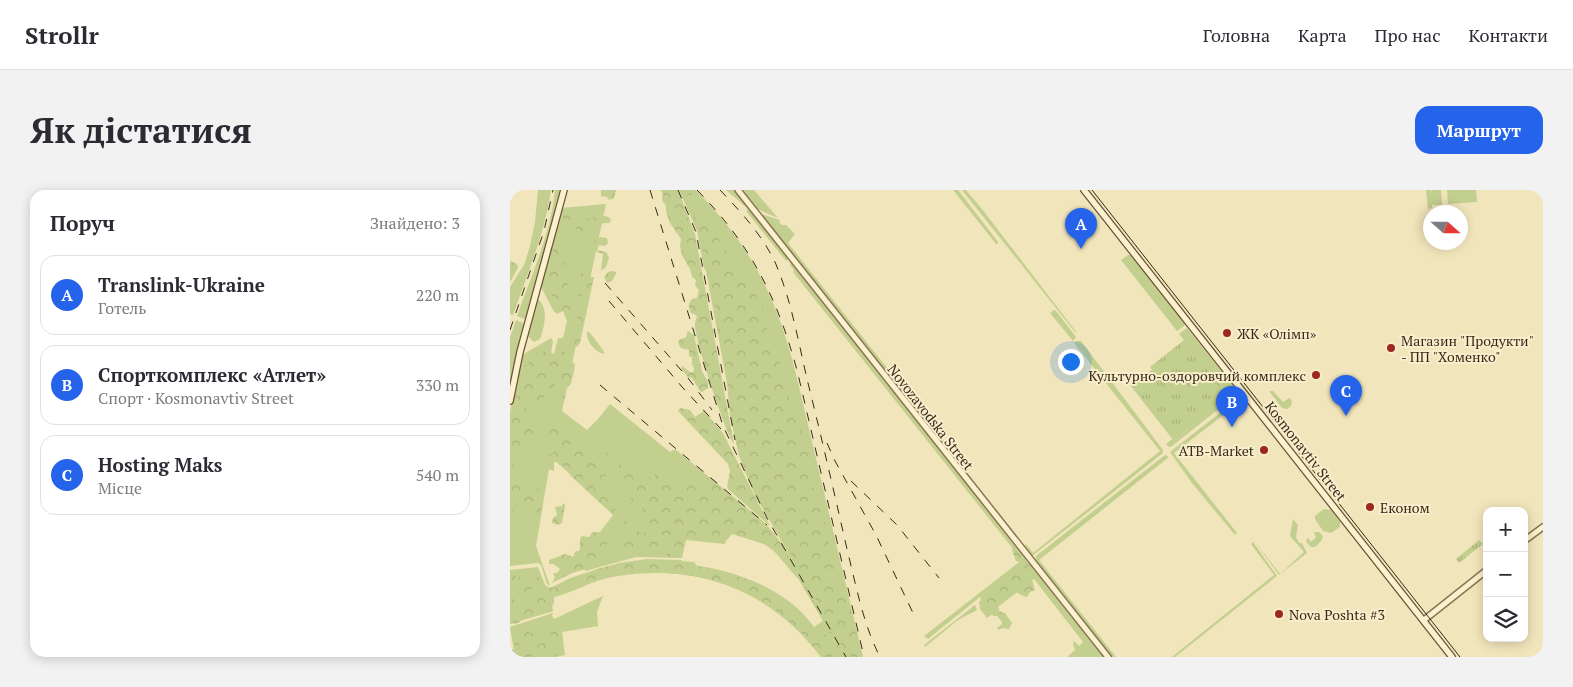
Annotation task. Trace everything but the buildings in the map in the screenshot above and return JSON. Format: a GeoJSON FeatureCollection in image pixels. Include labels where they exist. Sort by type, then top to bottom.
{"type":"FeatureCollection","features":[{"type":"Feature","properties":{"kind":"main road"},"geometry":{"type":"LineString","coordinates":[[510,401],[520,352],[564,190]]}},
{"type":"Feature","properties":{"kind":"main road","name":"Kosmonavtiv Street"},"geometry":{"type":"LineString","coordinates":[[1084,190],[1452,657]]}},
{"type":"Feature","properties":{"kind":"main road"},"geometry":{"type":"LineString","coordinates":[[510,653],[511,657]]}},
{"type":"Feature","properties":{"kind":"street","name":"Novozavodska Street"},"geometry":{"type":"LineString","coordinates":[[738,190],[1108,657]]}},
{"type":"Feature","properties":{"kind":"street"},"geometry":{"type":"LineString","coordinates":[[1528,538],[1543,527]]}},
{"type":"Feature","properties":{"kind":"street"},"geometry":{"type":"LineString","coordinates":[[1424,620],[1483,573]]}},
{"type":"Feature","properties":{"kind":"green space"},"geometry":{"type":"Polygon","coordinates":[[[538,190],[551,190],[535,254],[513,315],[510,314],[510,287],[524,265],[530,246],[535,222],[538,190]]]}},
{"type":"Feature","properties":{"kind":"green space"},"geometry":{"type":"Polygon","coordinates":[[[555,190],[561,190],[525,319],[517,316],[545,238],[555,190]]]}},
{"type":"Feature","properties":{"kind":"green space"},"geometry":{"type":"Polygon","coordinates":[[[601,190],[616,190],[614,198],[609,200],[607,197],[601,196],[601,190]]]}},
{"type":"Feature","properties":{"kind":"green space"},"geometry":{"type":"Polygon","coordinates":[[[660,190],[678,190],[695,234],[734,444],[718,406],[699,346],[695,323],[697,317],[689,309],[690,302],[692,299],[697,298],[699,290],[695,285],[696,280],[692,277],[682,255],[681,239],[670,223],[666,206],[662,200],[663,194],[660,190]]]}},
{"type":"Feature","properties":{"kind":"green space"},"geometry":{"type":"Polygon","coordinates":[[[679,190],[696,190],[715,211],[747,253],[771,297],[789,347],[796,374],[863,657],[821,657],[801,633],[778,614],[754,598],[728,586],[701,578],[673,574],[643,573],[604,579],[551,598],[553,611],[510,624],[510,570],[538,567],[545,585],[550,588],[573,577],[619,563],[647,559],[682,560],[682,564],[700,566],[737,575],[756,582],[788,601],[814,627],[823,621],[799,580],[773,550],[764,544],[732,534],[725,544],[686,540],[682,558],[636,557],[585,571],[580,540],[591,540],[591,533],[600,532],[614,514],[551,457],[536,546],[550,586],[547,584],[541,565],[538,563],[510,566],[510,412],[522,355],[551,338],[553,341],[551,353],[554,354],[558,338],[563,338],[567,321],[563,311],[557,314],[553,310],[540,285],[561,208],[606,204],[562,411],[587,430],[610,404],[670,452],[675,449],[766,524],[783,545],[795,565],[754,493],[739,456],[730,415],[727,383],[697,231],[679,190]]]}},
{"type":"Feature","properties":{"kind":"green space"},"geometry":{"type":"Polygon","coordinates":[[[690,190],[711,228],[736,265],[754,287],[759,303],[764,311],[766,327],[771,336],[781,367],[795,421],[800,427],[803,436],[810,465],[811,480],[830,536],[828,549],[835,570],[835,584],[838,590],[848,597],[862,657],[848,657],[769,518],[744,469],[734,433],[728,381],[716,322],[722,312],[713,304],[700,239],[690,210],[692,206],[689,203],[690,197],[686,191],[690,190]]]}},
{"type":"Feature","properties":{"kind":"green space"},"geometry":{"type":"Polygon","coordinates":[[[726,190],[735,190],[788,259],[786,261],[746,211],[748,209],[726,190]]]}},
{"type":"Feature","properties":{"kind":"green space"},"geometry":{"type":"Polygon","coordinates":[[[741,190],[754,190],[778,218],[757,209],[741,190]]]}},
{"type":"Feature","properties":{"kind":"green space"},"geometry":{"type":"Polygon","coordinates":[[[953,190],[958,190],[998,242],[997,245],[953,190]]]}},
{"type":"Feature","properties":{"kind":"green space"},"geometry":{"type":"Polygon","coordinates":[[[962,190],[966,190],[982,209],[1077,333],[1075,332],[962,190]]]}},
{"type":"Feature","properties":{"kind":"green space"},"geometry":{"type":"Polygon","coordinates":[[[1426,190],[1431,190],[1431,193],[1432,190],[1441,190],[1442,205],[1428,205],[1426,190]]]}},
{"type":"Feature","properties":{"kind":"green space"},"geometry":{"type":"Polygon","coordinates":[[[1447,190],[1476,190],[1477,202],[1448,204],[1447,190]]]}},
{"type":"Feature","properties":{"kind":"green space"},"geometry":{"type":"Polygon","coordinates":[[[566,208],[573,208],[580,218],[583,219],[605,216],[610,218],[611,221],[603,223],[597,237],[578,230],[573,226],[570,227],[560,245],[557,241],[561,233],[566,208]]]}},
{"type":"Feature","properties":{"kind":"green space"},"geometry":{"type":"Polygon","coordinates":[[[761,214],[780,220],[779,222],[782,225],[786,225],[795,234],[788,243],[945,441],[939,443],[761,214]]]}},
{"type":"Feature","properties":{"kind":"green space"},"geometry":{"type":"Polygon","coordinates":[[[600,237],[607,238],[608,243],[605,246],[599,245],[597,250],[606,252],[609,258],[606,267],[601,271],[603,254],[597,252],[593,242],[600,237]]]}},
{"type":"Feature","properties":{"kind":"green space"},"geometry":{"type":"Polygon","coordinates":[[[554,246],[575,252],[561,257],[555,266],[555,271],[568,284],[563,291],[563,297],[569,301],[570,306],[574,306],[574,310],[570,312],[569,316],[566,316],[564,310],[551,306],[553,289],[551,283],[546,283],[543,279],[547,272],[554,246]]]}},
{"type":"Feature","properties":{"kind":"green space"},"geometry":{"type":"Polygon","coordinates":[[[1131,255],[1185,323],[1177,331],[1121,260],[1131,255]]]}},
{"type":"Feature","properties":{"kind":"green space"},"geometry":{"type":"Polygon","coordinates":[[[564,260],[565,263],[571,266],[578,260],[580,261],[576,269],[570,273],[564,268],[558,269],[560,262],[563,263],[564,260]]]}},
{"type":"Feature","properties":{"kind":"green space"},"geometry":{"type":"Polygon","coordinates":[[[510,261],[517,264],[518,268],[510,282],[510,261]]]}},
{"type":"Feature","properties":{"kind":"green space"},"geometry":{"type":"Polygon","coordinates":[[[792,263],[1027,559],[928,639],[924,636],[1022,560],[793,272],[794,270],[790,265],[792,263]]]}},
{"type":"Feature","properties":{"kind":"green space"},"geometry":{"type":"Polygon","coordinates":[[[586,270],[591,272],[591,277],[594,277],[580,343],[577,347],[574,345],[575,336],[573,330],[577,325],[577,318],[581,314],[584,296],[582,295],[577,299],[578,294],[575,289],[579,275],[586,270]]]}},
{"type":"Feature","properties":{"kind":"green space"},"geometry":{"type":"Polygon","coordinates":[[[608,272],[616,272],[616,274],[612,281],[607,283],[604,277],[608,272]]]}},
{"type":"Feature","properties":{"kind":"green space"},"geometry":{"type":"Polygon","coordinates":[[[539,300],[544,309],[545,319],[540,339],[534,342],[527,335],[535,303],[539,300]]]}},
{"type":"Feature","properties":{"kind":"green space"},"geometry":{"type":"Polygon","coordinates":[[[1054,310],[1076,337],[1073,341],[1050,313],[1054,310]]]}},
{"type":"Feature","properties":{"kind":"green space"},"geometry":{"type":"Polygon","coordinates":[[[516,320],[525,324],[510,391],[510,338],[516,320]]]}},
{"type":"Feature","properties":{"kind":"green space"},"geometry":{"type":"Polygon","coordinates":[[[1187,328],[1237,393],[1169,447],[1166,444],[1172,439],[1174,441],[1230,397],[1179,334],[1187,328]]]}},
{"type":"Feature","properties":{"kind":"green space"},"geometry":{"type":"Polygon","coordinates":[[[688,331],[694,335],[702,371],[708,382],[708,388],[702,392],[692,378],[688,377],[681,369],[682,366],[693,372],[694,369],[692,357],[689,356],[689,350],[681,348],[678,343],[679,340],[686,337],[688,331]]]}},
{"type":"Feature","properties":{"kind":"green space"},"geometry":{"type":"Polygon","coordinates":[[[587,332],[592,335],[605,354],[598,352],[592,346],[588,340],[587,332]]]}},
{"type":"Feature","properties":{"kind":"green space"},"geometry":{"type":"Polygon","coordinates":[[[1184,340],[1230,397],[1174,441],[1130,385],[1152,370],[1150,367],[1184,340]]]}},
{"type":"Feature","properties":{"kind":"green space"},"geometry":{"type":"Polygon","coordinates":[[[1081,341],[1163,450],[1163,453],[1030,556],[1024,548],[1026,544],[1033,553],[1160,451],[1074,343],[1081,341]]]}},
{"type":"Feature","properties":{"kind":"green space"},"geometry":{"type":"Polygon","coordinates":[[[538,350],[537,359],[539,362],[542,362],[543,351],[556,354],[564,351],[566,353],[565,370],[571,362],[574,363],[574,373],[571,384],[566,389],[565,398],[563,399],[560,394],[561,390],[564,389],[562,384],[554,379],[552,381],[556,387],[549,391],[547,396],[542,398],[540,403],[528,401],[525,421],[528,428],[536,431],[531,439],[536,448],[525,450],[523,454],[525,460],[523,461],[520,457],[516,458],[511,468],[510,418],[522,366],[530,361],[527,357],[528,354],[531,352],[535,354],[538,350]]]}},
{"type":"Feature","properties":{"kind":"green space"},"geometry":{"type":"Polygon","coordinates":[[[1269,391],[1273,391],[1283,402],[1290,398],[1291,406],[1287,409],[1282,408],[1269,391]]]}},
{"type":"Feature","properties":{"kind":"green space"},"geometry":{"type":"Polygon","coordinates":[[[1239,398],[1244,399],[1174,453],[1237,533],[1235,535],[1192,483],[1170,452],[1239,398]]]}},
{"type":"Feature","properties":{"kind":"green space"},"geometry":{"type":"Polygon","coordinates":[[[681,408],[690,410],[695,417],[704,411],[723,433],[770,526],[729,490],[727,487],[730,471],[728,464],[678,411],[681,408]]]}},
{"type":"Feature","properties":{"kind":"green space"},"geometry":{"type":"Polygon","coordinates":[[[561,417],[563,435],[570,438],[572,443],[576,443],[585,449],[605,468],[605,479],[592,486],[615,508],[620,517],[619,520],[616,520],[572,477],[561,463],[554,462],[554,471],[546,468],[549,455],[553,453],[553,449],[549,436],[550,432],[545,433],[544,429],[549,428],[549,418],[561,417]]]}},
{"type":"Feature","properties":{"kind":"green space"},"geometry":{"type":"Polygon","coordinates":[[[605,446],[618,451],[619,456],[606,455],[605,446]]]}},
{"type":"Feature","properties":{"kind":"green space"},"geometry":{"type":"Polygon","coordinates":[[[1165,455],[1169,457],[1039,560],[1116,657],[1112,657],[1036,562],[1036,556],[1165,455]]]}},
{"type":"Feature","properties":{"kind":"green space"},"geometry":{"type":"Polygon","coordinates":[[[624,459],[633,463],[631,468],[633,470],[637,470],[642,475],[652,479],[655,479],[654,471],[660,470],[667,478],[674,479],[684,485],[687,483],[687,478],[693,478],[698,481],[710,478],[758,517],[773,532],[782,545],[832,634],[821,627],[823,621],[800,580],[777,553],[764,544],[733,533],[723,542],[717,543],[685,539],[679,558],[665,556],[674,548],[665,540],[658,542],[662,550],[661,553],[644,554],[644,533],[649,531],[643,525],[642,518],[638,516],[643,510],[639,503],[633,502],[631,499],[631,490],[637,484],[633,481],[628,482],[618,473],[618,466],[624,459]]]}},
{"type":"Feature","properties":{"kind":"green space"},"geometry":{"type":"Polygon","coordinates":[[[510,473],[512,477],[516,476],[519,483],[531,484],[544,492],[538,532],[534,529],[534,520],[530,509],[521,506],[513,509],[510,529],[510,473]]]}},
{"type":"Feature","properties":{"kind":"green space"},"geometry":{"type":"Polygon","coordinates":[[[563,503],[565,505],[562,523],[559,525],[552,523],[553,518],[557,515],[555,507],[562,506],[563,503]]]}},
{"type":"Feature","properties":{"kind":"green space"},"geometry":{"type":"Polygon","coordinates":[[[1324,509],[1331,510],[1340,522],[1340,527],[1331,533],[1323,531],[1315,519],[1315,516],[1324,509]]]}},
{"type":"Feature","properties":{"kind":"green space"},"geometry":{"type":"Polygon","coordinates":[[[621,519],[628,522],[629,526],[620,525],[621,530],[616,531],[612,525],[616,522],[620,524],[621,519]]]}},
{"type":"Feature","properties":{"kind":"green space"},"geometry":{"type":"Polygon","coordinates":[[[1293,519],[1298,525],[1296,537],[1299,543],[1302,543],[1307,553],[1279,575],[1254,541],[1280,574],[1304,552],[1290,536],[1293,519]]]}},
{"type":"Feature","properties":{"kind":"green space"},"geometry":{"type":"Polygon","coordinates":[[[633,526],[640,532],[642,539],[638,555],[629,556],[625,547],[613,548],[611,545],[606,544],[603,552],[606,561],[603,564],[572,573],[552,583],[555,577],[553,574],[560,569],[554,564],[549,564],[549,560],[565,554],[573,557],[575,552],[580,550],[580,539],[582,536],[589,537],[593,532],[624,537],[623,531],[633,526]]]}},
{"type":"Feature","properties":{"kind":"green space"},"geometry":{"type":"Polygon","coordinates":[[[1316,532],[1323,536],[1322,540],[1315,547],[1311,547],[1306,540],[1308,538],[1311,542],[1316,537],[1314,533],[1316,532]]]}},
{"type":"Feature","properties":{"kind":"green space"},"geometry":{"type":"Polygon","coordinates":[[[1479,540],[1483,544],[1459,563],[1456,559],[1479,540]]]}},
{"type":"Feature","properties":{"kind":"green space"},"geometry":{"type":"Polygon","coordinates":[[[1253,542],[1277,576],[1175,657],[1172,657],[1274,575],[1251,544],[1253,542]]]}},
{"type":"Feature","properties":{"kind":"green space"},"geometry":{"type":"Polygon","coordinates":[[[1016,546],[1033,570],[1031,577],[1035,590],[1026,597],[1017,593],[1012,585],[1009,585],[1008,591],[996,601],[999,611],[1005,613],[1012,623],[1009,629],[1003,628],[998,630],[997,628],[1002,622],[997,616],[993,616],[991,612],[989,616],[986,614],[980,597],[998,580],[1022,563],[1016,561],[1012,550],[1016,546]]]}},
{"type":"Feature","properties":{"kind":"green space"},"geometry":{"type":"Polygon","coordinates":[[[643,561],[678,565],[683,561],[694,562],[697,566],[725,572],[759,584],[783,599],[801,614],[812,627],[818,628],[820,634],[829,635],[834,638],[845,657],[821,657],[790,622],[773,608],[755,597],[715,581],[653,569],[596,579],[582,585],[579,583],[576,588],[554,597],[554,603],[550,612],[531,617],[523,615],[520,622],[515,624],[510,622],[510,570],[518,571],[515,581],[517,591],[513,597],[518,607],[521,605],[526,607],[529,603],[516,585],[521,572],[527,572],[534,580],[531,589],[533,593],[535,586],[539,584],[535,580],[537,577],[542,578],[546,587],[554,588],[568,579],[578,582],[583,576],[599,568],[643,561]]]}},
{"type":"Feature","properties":{"kind":"green space"},"geometry":{"type":"Polygon","coordinates":[[[1029,563],[1034,565],[1104,657],[1067,657],[1075,650],[1074,641],[1079,646],[1083,642],[1034,579],[987,618],[980,609],[979,602],[1029,563]]]}},
{"type":"Feature","properties":{"kind":"green space"},"geometry":{"type":"Polygon","coordinates":[[[603,596],[597,612],[598,626],[562,632],[565,655],[556,657],[515,657],[510,627],[553,613],[554,619],[603,596]]]}},
{"type":"Feature","properties":{"kind":"green space"},"geometry":{"type":"Polygon","coordinates":[[[975,605],[977,610],[958,620],[925,647],[924,645],[975,605]]]}},
{"type":"Feature","properties":{"kind":"green space"},"geometry":{"type":"Polygon","coordinates":[[[564,615],[566,618],[559,625],[562,652],[560,656],[556,656],[554,655],[556,649],[553,638],[550,636],[552,631],[548,624],[552,618],[555,621],[564,615]]]}},
{"type":"Feature","properties":{"kind":"green space"},"geometry":{"type":"Polygon","coordinates":[[[518,625],[535,627],[535,630],[529,633],[541,634],[541,637],[537,640],[538,645],[547,641],[551,643],[549,654],[551,656],[522,657],[521,644],[523,637],[521,636],[519,644],[521,657],[518,657],[515,651],[512,628],[518,625]]]}},
{"type":"Feature","properties":{"kind":"tram line"},"geometry":{"type":"LineString","coordinates":[[1092,190],[1460,657]]}},
{"type":"Feature","properties":{"kind":"railway"},"geometry":{"type":"LineString","coordinates":[[510,330],[544,231],[553,190]]}},
{"type":"Feature","properties":{"kind":"railway"},"geometry":{"type":"LineString","coordinates":[[650,190],[723,426],[767,518],[846,657]]}},
{"type":"Feature","properties":{"kind":"railway"},"geometry":{"type":"LineString","coordinates":[[678,190],[696,232],[735,440]]}},
{"type":"Feature","properties":{"kind":"railway"},"geometry":{"type":"LineString","coordinates":[[697,190],[716,211],[748,253],[761,275],[782,321],[798,374],[864,657]]}},
{"type":"Feature","properties":{"kind":"railway"},"geometry":{"type":"LineString","coordinates":[[720,190],[757,233],[770,252],[781,276],[794,320],[860,604],[880,657]]}},
{"type":"Feature","properties":{"kind":"railway"},"geometry":{"type":"LineString","coordinates":[[605,283],[688,378],[712,410]]}},
{"type":"Feature","properties":{"kind":"railway"},"geometry":{"type":"LineString","coordinates":[[609,301],[683,388],[721,429]]}},
{"type":"Feature","properties":{"kind":"railway"},"geometry":{"type":"LineString","coordinates":[[600,385],[767,525]]}},
{"type":"Feature","properties":{"kind":"railway"},"geometry":{"type":"LineString","coordinates":[[827,443],[876,535],[913,613]]}},
{"type":"Feature","properties":{"kind":"railway"},"geometry":{"type":"LineString","coordinates":[[851,481],[897,525],[939,578]]}},
{"type":"Feature","properties":{"kind":"place","name":"Translink-Ukraine"},"geometry":{"type":"Point","coordinates":[1081,249]}},
{"type":"Feature","properties":{"kind":"place","name":"ЖК «Олімп»"},"geometry":{"type":"Point","coordinates":[1227,333]}},
{"type":"Feature","properties":{"kind":"place","name":"Магазин \"Продукти\" - ПП \"Хоменко\""},"geometry":{"type":"Point","coordinates":[1391,348]}},
{"type":"Feature","properties":{"kind":"place","name":"Культурно-оздоровчий комплекс"},"geometry":{"type":"Point","coordinates":[1316,375]}},
{"type":"Feature","properties":{"kind":"place","name":"Hosting Maks"},"geometry":{"type":"Point","coordinates":[1346,416]}},
{"type":"Feature","properties":{"kind":"place","name":"Спорткомплекс «Атлет»"},"geometry":{"type":"Point","coordinates":[1232,427]}},
{"type":"Feature","properties":{"kind":"place","name":"ATB-Market"},"geometry":{"type":"Point","coordinates":[1264,450]}},
{"type":"Feature","properties":{"kind":"place","name":"Економ"},"geometry":{"type":"Point","coordinates":[1370,507]}},
{"type":"Feature","properties":{"kind":"place","name":"Nova Poshta #3"},"geometry":{"type":"Point","coordinates":[1279,614]}}]}
